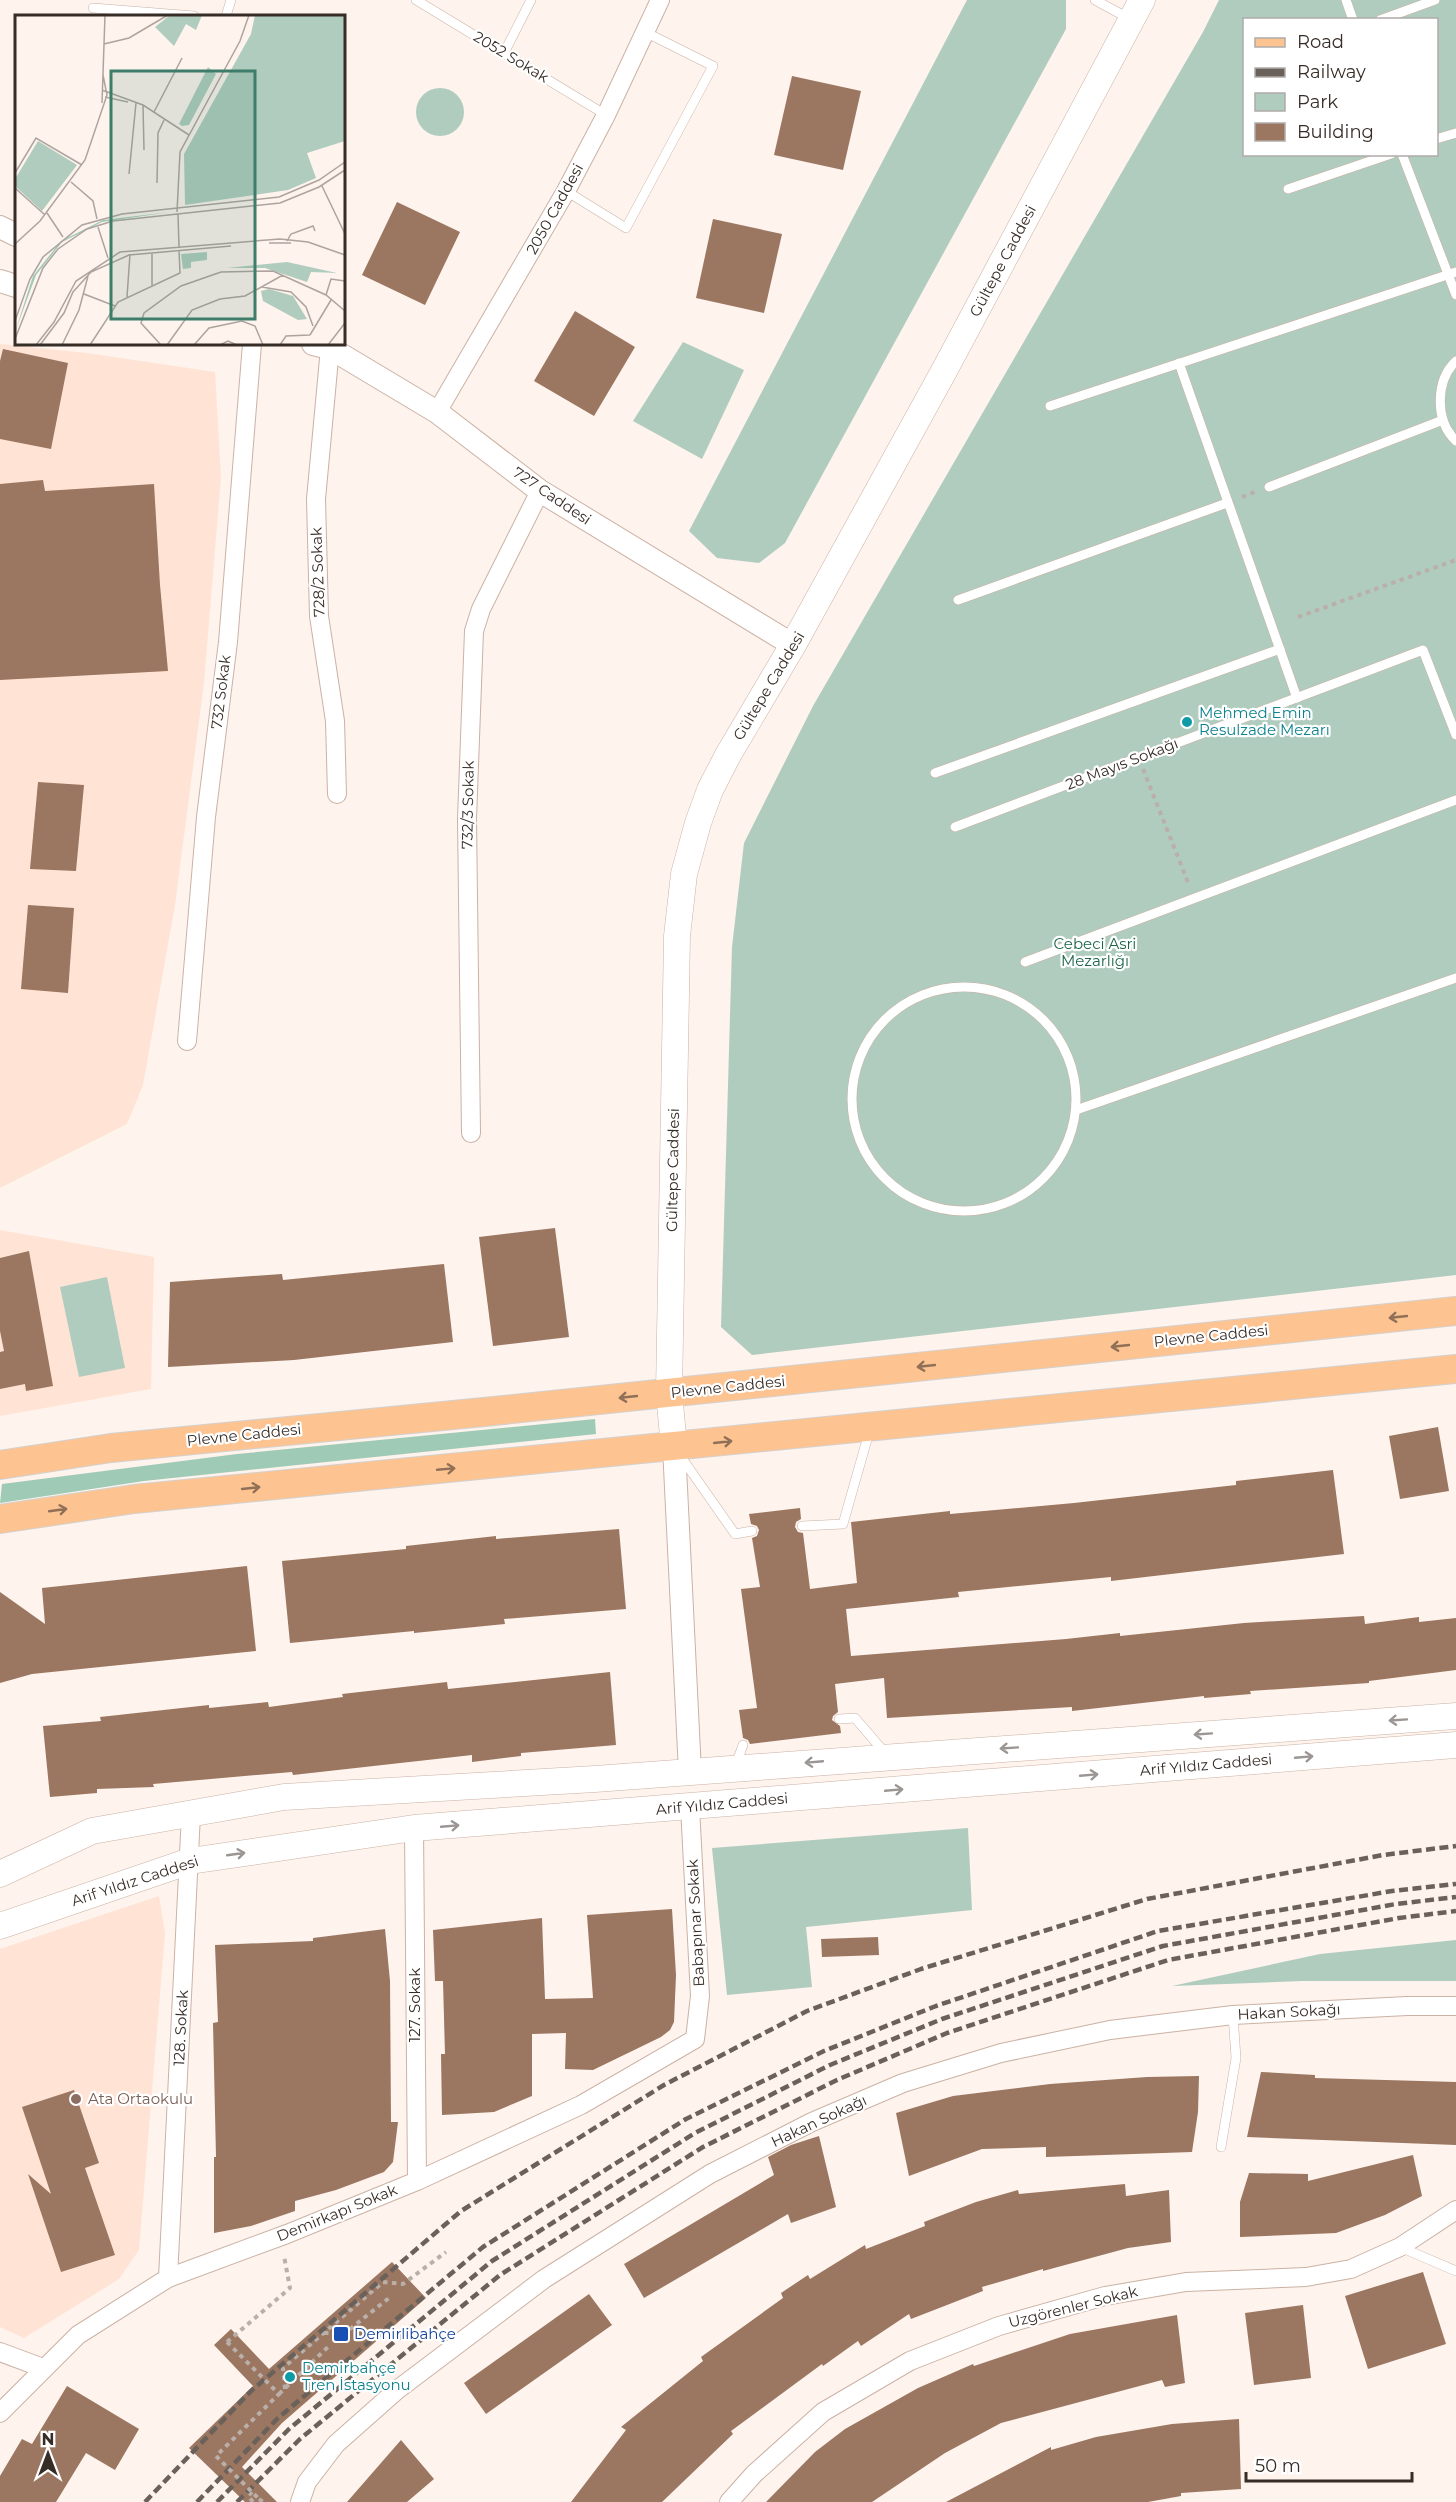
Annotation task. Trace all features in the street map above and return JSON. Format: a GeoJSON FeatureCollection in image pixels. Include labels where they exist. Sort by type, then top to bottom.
{"type":"FeatureCollection","features":[{"type":"Feature","properties":{"kind":"main road","name":"Gültepe Caddesi"},"geometry":{"type":"LineString","coordinates":[[674,1447],[669,1393],[677,936],[684,874],[698,823],[710,790],[728,755],[793,645],[944,371],[1137,10]]}},
{"type":"Feature","properties":{"kind":"main road","name":"Plevne Caddesi"},"geometry":{"type":"LineString","coordinates":[[0,1465],[111,1448],[669,1393],[1456,1311]]}},
{"type":"Feature","properties":{"kind":"main road"},"geometry":{"type":"LineString","coordinates":[[0,1519],[134,1500],[1456,1369]]}},
{"type":"Feature","properties":{"kind":"main road","name":"Arif Yıldız Caddesi"},"geometry":{"type":"LineString","coordinates":[[0,1874],[92,1831],[284,1797],[595,1779],[1456,1716]]}},
{"type":"Feature","properties":{"kind":"main road","name":"Arif Yıldız Caddesi"},"geometry":{"type":"LineString","coordinates":[[0,1926],[190,1861],[414,1828],[1456,1745]]}},
{"type":"Feature","properties":{"kind":"street","name":"2050 Caddesi"},"geometry":{"type":"LineString","coordinates":[[437,412],[566,191],[606,115],[660,0]]}},
{"type":"Feature","properties":{"kind":"street"},"geometry":{"type":"LineString","coordinates":[[0,227],[15,234]]}},
{"type":"Feature","properties":{"kind":"street"},"geometry":{"type":"LineString","coordinates":[[0,281],[15,286]]}},
{"type":"Feature","properties":{"kind":"street","name":"732 Sokak"},"geometry":{"type":"LineString","coordinates":[[187,1041],[206,818],[228,642],[252,345]]}},
{"type":"Feature","properties":{"kind":"street","name":"727 Caddesi"},"geometry":{"type":"LineString","coordinates":[[321,346],[437,412],[540,492],[793,645]]}},
{"type":"Feature","properties":{"kind":"street","name":"728/2 Sokak"},"geometry":{"type":"LineString","coordinates":[[321,346],[316,499],[319,616],[335,721],[337,794]]}},
{"type":"Feature","properties":{"kind":"street","name":"732/3 Sokak"},"geometry":{"type":"LineString","coordinates":[[471,1133],[467,819],[474,631],[481,609],[540,492]]}},
{"type":"Feature","properties":{"kind":"street"},"geometry":{"type":"LineString","coordinates":[[674,1447],[690,1772]]}},
{"type":"Feature","properties":{"kind":"street","name":"Babapınar Sokak"},"geometry":{"type":"LineString","coordinates":[[690,1807],[700,1996],[695,2039]]}},
{"type":"Feature","properties":{"kind":"street","name":"128. Sokak"},"geometry":{"type":"LineString","coordinates":[[168,2278],[191,1814]]}},
{"type":"Feature","properties":{"kind":"street","name":"127. Sokak"},"geometry":{"type":"LineString","coordinates":[[414,1828],[417,2181]]}},
{"type":"Feature","properties":{"kind":"street","name":"Hakan Sokağı"},"geometry":{"type":"LineString","coordinates":[[300,2502],[307,2482],[336,2444],[397,2390],[544,2279],[710,2174],[812,2122],[903,2083],[1000,2053],[1110,2030],[1233,2015],[1407,2006],[1456,2006]]}},
{"type":"Feature","properties":{"kind":"street","name":"Demirkapı Sokak"},"geometry":{"type":"LineString","coordinates":[[0,2413],[78,2335],[168,2278],[281,2236],[417,2181],[581,2104],[695,2039]]}},
{"type":"Feature","properties":{"kind":"street","name":"Uzgörenler Sokak"},"geometry":{"type":"LineString","coordinates":[[729,2502],[754,2474],[823,2412],[910,2361],[999,2326],[1105,2296],[1186,2282],[1306,2277],[1351,2269],[1400,2247],[1456,2210]]}},
{"type":"Feature","properties":{"kind":"street"},"geometry":{"type":"LineString","coordinates":[[0,2352],[43,2368]]}},
{"type":"Feature","properties":{"kind":"lane"},"geometry":{"type":"LineString","coordinates":[[226,15],[231,0]]}},
{"type":"Feature","properties":{"kind":"lane","name":"2052 Sokak"},"geometry":{"type":"LineString","coordinates":[[416,0],[606,115]]}},
{"type":"Feature","properties":{"kind":"lane"},"geometry":{"type":"LineString","coordinates":[[504,53],[531,0]]}},
{"type":"Feature","properties":{"kind":"lane"},"geometry":{"type":"LineString","coordinates":[[1095,0],[1137,10]]}},
{"type":"Feature","properties":{"kind":"lane"},"geometry":{"type":"LineString","coordinates":[[1346,0],[1352,18]]}},
{"type":"Feature","properties":{"kind":"lane"},"geometry":{"type":"LineString","coordinates":[[1386,18],[1435,0]]}},
{"type":"Feature","properties":{"kind":"lane"},"geometry":{"type":"LineString","coordinates":[[93,8],[181,15]]}},
{"type":"Feature","properties":{"kind":"lane"},"geometry":{"type":"LineString","coordinates":[[566,191],[626,228],[713,66],[645,32]]}},
{"type":"Feature","properties":{"kind":"lane"},"geometry":{"type":"LineString","coordinates":[[1438,139],[1456,133]]}},
{"type":"Feature","properties":{"kind":"lane"},"geometry":{"type":"LineString","coordinates":[[1288,189],[1385,156]]}},
{"type":"Feature","properties":{"kind":"lane"},"geometry":{"type":"LineString","coordinates":[[1403,156],[1452,273],[1456,295]]}},
{"type":"Feature","properties":{"kind":"lane"},"geometry":{"type":"LineString","coordinates":[[1050,406],[1452,273]]}},
{"type":"Feature","properties":{"kind":"lane"},"geometry":{"type":"LineString","coordinates":[[1456,361],[1443,381],[1440,400],[1443,420],[1456,441]]}},
{"type":"Feature","properties":{"kind":"lane"},"geometry":{"type":"LineString","coordinates":[[1179,363],[1297,698]]}},
{"type":"Feature","properties":{"kind":"lane"},"geometry":{"type":"LineString","coordinates":[[1269,487],[1443,420]]}},
{"type":"Feature","properties":{"kind":"lane"},"geometry":{"type":"LineString","coordinates":[[958,600],[1227,503]]}},
{"type":"Feature","properties":{"kind":"lane"},"geometry":{"type":"LineString","coordinates":[[935,773],[1281,649]]}},
{"type":"Feature","properties":{"kind":"lane","name":"28 Mayıs Sokağı"},"geometry":{"type":"LineString","coordinates":[[955,827],[1423,650],[1456,735]]}},
{"type":"Feature","properties":{"kind":"lane"},"geometry":{"type":"LineString","coordinates":[[1025,962],[1456,800]]}},
{"type":"Feature","properties":{"kind":"lane"},"geometry":{"type":"LineString","coordinates":[[1076,1110],[1456,978]]}},
{"type":"Feature","properties":{"kind":"lane"},"geometry":{"type":"LineString","coordinates":[[953,986],[991,989],[1027,1005],[1055,1032],[1072,1064],[1077,1099],[1076,1110],[1072,1135],[1055,1167],[1029,1192],[996,1208],[960,1212],[925,1205],[893,1188],[868,1161],[853,1126],[850,1087],[861,1050],[884,1019],[915,996],[953,986]]}},
{"type":"Feature","properties":{"kind":"lane"},"geometry":{"type":"LineString","coordinates":[[802,1526],[843,1524],[870,1428]]}},
{"type":"Feature","properties":{"kind":"lane"},"geometry":{"type":"LineString","coordinates":[[674,1447],[735,1534],[752,1531]]}},
{"type":"Feature","properties":{"kind":"lane"},"geometry":{"type":"LineString","coordinates":[[839,1719],[855,1718],[888,1756]]}},
{"type":"Feature","properties":{"kind":"lane"},"geometry":{"type":"LineString","coordinates":[[734,1769],[743,1745]]}},
{"type":"Feature","properties":{"kind":"lane"},"geometry":{"type":"LineString","coordinates":[[1221,2147],[1236,2058],[1233,2015]]}},
{"type":"Feature","properties":{"kind":"lane"},"geometry":{"type":"LineString","coordinates":[[1400,2247],[1456,2271]]}},
{"type":"Feature","properties":{"kind":"path"},"geometry":{"type":"LineString","coordinates":[[1227,503],[1269,487]]}},
{"type":"Feature","properties":{"kind":"path"},"geometry":{"type":"LineString","coordinates":[[1298,617],[1456,560]]}},
{"type":"Feature","properties":{"kind":"path"},"geometry":{"type":"LineString","coordinates":[[1138,758],[1194,898]]}},
{"type":"Feature","properties":{"kind":"path"},"geometry":{"type":"LineString","coordinates":[[279,2394],[227,2342],[290,2288],[281,2236]]}},
{"type":"Feature","properties":{"kind":"path"},"geometry":{"type":"LineString","coordinates":[[285,2389],[283,2368],[382,2282],[403,2284],[446,2252]]}},
{"type":"Feature","properties":{"kind":"path"},"geometry":{"type":"LineString","coordinates":[[324,2333],[345,2333],[389,2298]]}},
{"type":"Feature","properties":{"kind":"path"},"geometry":{"type":"LineString","coordinates":[[261,2501],[216,2456],[328,2347]]}},
{"type":"Feature","properties":{"kind":"path"},"geometry":{"type":"LineString","coordinates":[[252,2492],[248,2496],[254,2502]]}},
{"type":"Feature","properties":{"kind":"shaded area"},"geometry":{"type":"Polygon","coordinates":[[[0,344],[87,353],[215,372],[221,477],[204,683],[175,905],[143,1085],[127,1124],[0,1188],[0,344]]]}},
{"type":"Feature","properties":{"kind":"shaded area"},"geometry":{"type":"Polygon","coordinates":[[[0,1230],[154,1257],[151,1389],[0,1416],[0,1230]]]}},
{"type":"Feature","properties":{"kind":"shaded area","name":"Ata Ortaokulu"},"geometry":{"type":"Polygon","coordinates":[[[159,1896],[165,1933],[139,2250],[119,2279],[24,2338],[0,2327],[0,1949],[159,1896]]]}},
{"type":"Feature","properties":{"kind":"green space"},"geometry":{"type":"Polygon","coordinates":[[[967,0],[1066,0],[1066,29],[785,543],[759,563],[717,558],[689,531],[967,0]]]}},
{"type":"Feature","properties":{"kind":"green space","name":"Cebeci Asri Mezarlığı"},"geometry":{"type":"Polygon","coordinates":[[[1219,0],[1456,0],[1456,1275],[752,1355],[721,1327],[732,947],[744,843],[813,706],[1203,32],[1219,0]]]}},
{"type":"Feature","properties":{"kind":"green space"},"geometry":{"type":"Polygon","coordinates":[[[440,88],[457,95],[464,112],[457,129],[440,136],[423,129],[416,112],[423,95],[440,88]]]}},
{"type":"Feature","properties":{"kind":"green space"},"geometry":{"type":"Polygon","coordinates":[[[683,342],[744,370],[702,459],[633,421],[683,342]]]}},
{"type":"Feature","properties":{"kind":"green space"},"geometry":{"type":"Polygon","coordinates":[[[107,1277],[125,1368],[79,1377],[60,1287],[107,1277]]]}},
{"type":"Feature","properties":{"kind":"green space"},"geometry":{"type":"Polygon","coordinates":[[[595,1419],[596,1434],[144,1481],[0,1503],[2,1484],[237,1454],[595,1419]]]}},
{"type":"Feature","properties":{"kind":"green space"},"geometry":{"type":"Polygon","coordinates":[[[968,1828],[972,1910],[806,1927],[812,1987],[727,1995],[712,1848],[968,1828]]]}},
{"type":"Feature","properties":{"kind":"green space"},"geometry":{"type":"Polygon","coordinates":[[[1456,1940],[1456,1981],[1302,1981],[1172,1986],[1320,1954],[1456,1940]]]}},
{"type":"Feature","properties":{"kind":"building"},"geometry":{"type":"Polygon","coordinates":[[[792,76],[861,91],[843,170],[774,155],[792,76]]]}},
{"type":"Feature","properties":{"kind":"building"},"geometry":{"type":"Polygon","coordinates":[[[397,202],[460,232],[425,305],[362,275],[397,202]]]}},
{"type":"Feature","properties":{"kind":"building"},"geometry":{"type":"Polygon","coordinates":[[[713,219],[782,234],[764,313],[696,298],[713,219]]]}},
{"type":"Feature","properties":{"kind":"building"},"geometry":{"type":"Polygon","coordinates":[[[575,311],[635,347],[594,416],[534,381],[575,311]]]}},
{"type":"Feature","properties":{"kind":"building"},"geometry":{"type":"Polygon","coordinates":[[[3,349],[68,363],[51,449],[0,439],[0,361],[3,349]]]}},
{"type":"Feature","properties":{"kind":"building"},"geometry":{"type":"Polygon","coordinates":[[[43,480],[45,491],[154,484],[168,671],[0,680],[0,484],[43,480]]]}},
{"type":"Feature","properties":{"kind":"building"},"geometry":{"type":"Polygon","coordinates":[[[38,782],[84,785],[76,871],[30,869],[38,782]]]}},
{"type":"Feature","properties":{"kind":"building"},"geometry":{"type":"Polygon","coordinates":[[[28,905],[74,908],[68,993],[21,989],[28,905]]]}},
{"type":"Feature","properties":{"kind":"building"},"geometry":{"type":"Polygon","coordinates":[[[555,1228],[569,1337],[493,1346],[479,1237],[555,1228]]]}},
{"type":"Feature","properties":{"kind":"building"},"geometry":{"type":"Polygon","coordinates":[[[29,1251],[53,1386],[26,1391],[25,1384],[0,1389],[0,1352],[4,1351],[0,1331],[0,1258],[29,1251]]]}},
{"type":"Feature","properties":{"kind":"building"},"geometry":{"type":"Polygon","coordinates":[[[444,1264],[453,1342],[294,1360],[168,1367],[170,1282],[282,1274],[283,1280],[444,1264]]]}},
{"type":"Feature","properties":{"kind":"building"},"geometry":{"type":"Polygon","coordinates":[[[1438,1427],[1449,1491],[1400,1499],[1389,1436],[1438,1427]]]}},
{"type":"Feature","properties":{"kind":"building"},"geometry":{"type":"Polygon","coordinates":[[[1333,1470],[1344,1554],[1111,1581],[1111,1577],[958,1592],[959,1597],[846,1609],[851,1656],[1120,1633],[1120,1636],[1244,1623],[1364,1616],[1365,1624],[1419,1617],[1419,1622],[1456,1618],[1456,1670],[1369,1681],[1369,1683],[1250,1691],[1251,1694],[1204,1698],[1204,1696],[1072,1711],[1072,1707],[887,1718],[884,1678],[835,1684],[838,1712],[832,1720],[840,1726],[841,1733],[750,1744],[743,1738],[739,1710],[757,1708],[741,1589],[760,1587],[752,1538],[757,1536],[759,1530],[757,1526],[751,1524],[749,1514],[800,1508],[801,1519],[796,1522],[795,1527],[798,1532],[803,1533],[810,1589],[857,1583],[851,1522],[950,1511],[950,1514],[1074,1503],[1236,1485],[1236,1481],[1333,1470]]]}},
{"type":"Feature","properties":{"kind":"building"},"geometry":{"type":"Polygon","coordinates":[[[619,1529],[626,1609],[504,1619],[505,1624],[290,1643],[282,1561],[406,1549],[406,1546],[496,1536],[496,1539],[619,1529]]]}},
{"type":"Feature","properties":{"kind":"building"},"geometry":{"type":"Polygon","coordinates":[[[247,1566],[256,1651],[32,1674],[0,1683],[0,1592],[45,1624],[42,1588],[247,1566]]]}},
{"type":"Feature","properties":{"kind":"building"},"geometry":{"type":"Polygon","coordinates":[[[610,1672],[616,1745],[521,1753],[521,1756],[472,1762],[472,1755],[293,1775],[292,1772],[153,1784],[154,1787],[97,1789],[97,1793],[50,1797],[43,1726],[101,1721],[100,1717],[209,1705],[209,1708],[268,1702],[269,1707],[343,1697],[342,1694],[447,1682],[448,1689],[610,1672]]]}},
{"type":"Feature","properties":{"kind":"building"},"geometry":{"type":"Polygon","coordinates":[[[672,1909],[676,1975],[674,2022],[670,2030],[661,2037],[593,2070],[565,2069],[566,2033],[532,2034],[532,2096],[494,2112],[442,2115],[441,2054],[445,2054],[443,1981],[435,1981],[433,1930],[542,1918],[545,1999],[593,1998],[587,1915],[672,1909]]]}},
{"type":"Feature","properties":{"kind":"building"},"geometry":{"type":"Polygon","coordinates":[[[385,1929],[390,1981],[391,2122],[398,2122],[393,2162],[384,2172],[336,2190],[295,2201],[295,2211],[251,2226],[214,2233],[214,2157],[216,2157],[213,2023],[218,2022],[215,1945],[313,1941],[313,1938],[385,1929]]]}},
{"type":"Feature","properties":{"kind":"building"},"geometry":{"type":"Polygon","coordinates":[[[878,1937],[879,1955],[822,1957],[821,1939],[878,1937]]]}},
{"type":"Feature","properties":{"kind":"building"},"geometry":{"type":"Polygon","coordinates":[[[1261,2072],[1315,2075],[1315,2078],[1456,2082],[1456,2145],[1247,2137],[1261,2072]]]}},
{"type":"Feature","properties":{"kind":"building"},"geometry":{"type":"Polygon","coordinates":[[[1199,2076],[1198,2112],[1192,2152],[1046,2157],[1046,2147],[982,2149],[909,2176],[896,2113],[953,2096],[1050,2084],[1199,2076]]]}},
{"type":"Feature","properties":{"kind":"building"},"geometry":{"type":"Polygon","coordinates":[[[74,2090],[99,2163],[85,2168],[115,2255],[61,2272],[28,2174],[51,2194],[22,2107],[74,2090]]]}},
{"type":"Feature","properties":{"kind":"building"},"geometry":{"type":"Polygon","coordinates":[[[819,2136],[836,2207],[791,2223],[788,2214],[644,2298],[624,2264],[774,2175],[768,2157],[791,2145],[819,2136]]]}},
{"type":"Feature","properties":{"kind":"building"},"geometry":{"type":"Polygon","coordinates":[[[1413,2155],[1422,2196],[1385,2215],[1336,2233],[1240,2237],[1240,2202],[1249,2173],[1308,2174],[1308,2181],[1413,2155]]]}},
{"type":"Feature","properties":{"kind":"building"},"geometry":{"type":"Polygon","coordinates":[[[1125,2184],[1126,2196],[1169,2190],[1171,2242],[1128,2248],[1043,2271],[1043,2269],[982,2287],[983,2291],[911,2319],[909,2314],[861,2346],[858,2341],[823,2366],[822,2364],[731,2431],[733,2434],[662,2502],[571,2502],[626,2430],[621,2427],[703,2361],[701,2357],[783,2298],[781,2293],[808,2275],[810,2279],[865,2245],[866,2249],[925,2226],[924,2222],[976,2202],[1018,2190],[1019,2194],[1125,2184]]]}},
{"type":"Feature","properties":{"kind":"building","name":"Demirbahçe Tren İstasyonu"},"geometry":{"type":"Polygon","coordinates":[[[392,2262],[426,2298],[282,2423],[242,2467],[277,2502],[245,2502],[189,2448],[253,2386],[214,2345],[231,2329],[269,2369],[392,2262]]]}},
{"type":"Feature","properties":{"kind":"building"},"geometry":{"type":"Polygon","coordinates":[[[1423,2272],[1446,2344],[1368,2369],[1345,2296],[1423,2272]]]}},
{"type":"Feature","properties":{"kind":"building"},"geometry":{"type":"Polygon","coordinates":[[[589,2294],[612,2325],[486,2414],[464,2383],[589,2294]]]}},
{"type":"Feature","properties":{"kind":"building"},"geometry":{"type":"Polygon","coordinates":[[[1303,2305],[1311,2378],[1254,2385],[1245,2313],[1303,2305]]]}},
{"type":"Feature","properties":{"kind":"building"},"geometry":{"type":"Polygon","coordinates":[[[1177,2315],[1185,2383],[1165,2387],[1162,2380],[1001,2423],[945,2453],[872,2502],[766,2502],[815,2452],[845,2429],[918,2388],[973,2364],[974,2366],[1070,2334],[1177,2315]]]}},
{"type":"Feature","properties":{"kind":"building"},"geometry":{"type":"Polygon","coordinates":[[[67,2386],[139,2429],[115,2470],[86,2453],[56,2502],[0,2502],[0,2476],[22,2439],[32,2444],[67,2386]]]}},
{"type":"Feature","properties":{"kind":"building"},"geometry":{"type":"Polygon","coordinates":[[[1239,2419],[1241,2489],[1181,2493],[1181,2496],[1148,2502],[946,2502],[1051,2447],[1051,2450],[1096,2437],[1172,2424],[1239,2419]]]}},
{"type":"Feature","properties":{"kind":"building"},"geometry":{"type":"Polygon","coordinates":[[[401,2440],[434,2479],[407,2502],[347,2502],[401,2440]]]}},
{"type":"Feature","properties":{"kind":"railway"},"geometry":{"type":"LineString","coordinates":[[145,2502],[251,2391],[461,2211],[664,2085],[807,2011],[921,1969],[1147,1899],[1383,1855],[1456,1846]]}},
{"type":"Feature","properties":{"kind":"railway"},"geometry":{"type":"LineString","coordinates":[[197,2502],[278,2418],[483,2247],[686,2119],[824,2051],[936,2006],[1158,1931],[1392,1891],[1456,1884]]}},
{"type":"Feature","properties":{"kind":"railway"},"geometry":{"type":"LineString","coordinates":[[217,2502],[289,2429],[492,2261],[695,2133],[830,2065],[942,2019],[1163,1946],[1396,1904],[1456,1897]]}},
{"type":"Feature","properties":{"kind":"railway"},"geometry":{"type":"LineString","coordinates":[[237,2502],[300,2439],[500,2275],[703,2147],[837,2080],[947,2033],[1168,1960],[1399,1918],[1456,1911]]}},
{"type":"Feature","properties":{"kind":"place","name":"Mehmed Emin Resulzade Mezarı"},"geometry":{"type":"Point","coordinates":[1187,722]}},
{"type":"Feature","properties":{"kind":"place","name":"Ata Ortaokulu"},"geometry":{"type":"Point","coordinates":[76,2099]}},
{"type":"Feature","properties":{"kind":"place","name":"Demirlibahçe"},"geometry":{"type":"Point","coordinates":[341,2334]}},
{"type":"Feature","properties":{"kind":"place","name":"Demirbahçe Tren İstasyonu"},"geometry":{"type":"Point","coordinates":[290,2377]}}]}
